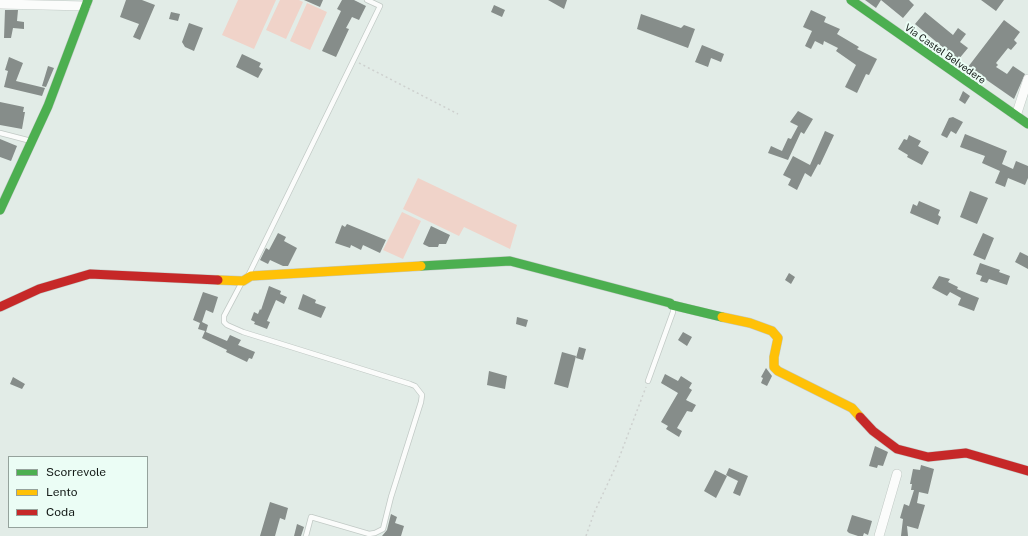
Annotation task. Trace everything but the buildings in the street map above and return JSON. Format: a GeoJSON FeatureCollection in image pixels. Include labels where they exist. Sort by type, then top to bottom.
{"type":"FeatureCollection","features":[{"type":"Feature","properties":{"kind":"street","name":"Via Castel Belvedere"},"geometry":{"type":"LineString","coordinates":[[851,0],[1028,124]]}},
{"type":"Feature","properties":{"kind":"street"},"geometry":{"type":"LineString","coordinates":[[0,4],[87,3],[48,106],[0,210]]}},
{"type":"Feature","properties":{"kind":"street"},"geometry":{"type":"LineString","coordinates":[[1016,116],[1028,79]]}},
{"type":"Feature","properties":{"kind":"street"},"geometry":{"type":"LineString","coordinates":[[0,307],[39,289],[90,274],[245,280],[251,276],[510,260],[670,303],[672,306],[750,322],[772,331],[778,338],[774,357],[774,367],[778,372],[852,408],[873,432],[897,448],[928,458],[966,453],[1028,471]]}},
{"type":"Feature","properties":{"kind":"street"},"geometry":{"type":"LineString","coordinates":[[879,536],[897,474]]}},
{"type":"Feature","properties":{"kind":"lane"},"geometry":{"type":"LineString","coordinates":[[306,536],[311,517],[369,534],[375,533],[382,529],[422,395],[415,386],[410,384],[243,332],[227,325],[224,322],[224,316],[245,280],[380,6],[367,0]]}},
{"type":"Feature","properties":{"kind":"lane"},"geometry":{"type":"LineString","coordinates":[[0,133],[32,142]]}},
{"type":"Feature","properties":{"kind":"lane"},"geometry":{"type":"LineString","coordinates":[[648,381],[673,312],[672,306]]}},
{"type":"Feature","properties":{"kind":"path"},"geometry":{"type":"LineString","coordinates":[[354,60],[458,114]]}},
{"type":"Feature","properties":{"kind":"path"},"geometry":{"type":"LineString","coordinates":[[586,536],[594,513],[616,466],[648,381]]}},
{"type":"Feature","properties":{"kind":"shaded area"},"geometry":{"type":"Polygon","coordinates":[[[238,0],[276,0],[254,49],[222,35],[238,0]]]}},
{"type":"Feature","properties":{"kind":"shaded area"},"geometry":{"type":"Polygon","coordinates":[[[280,0],[299,0],[303,2],[286,39],[266,30],[280,0]]]}},
{"type":"Feature","properties":{"kind":"shaded area"},"geometry":{"type":"Polygon","coordinates":[[[307,3],[327,12],[310,50],[290,41],[307,3]]]}},
{"type":"Feature","properties":{"kind":"shaded area"},"geometry":{"type":"Polygon","coordinates":[[[418,178],[517,225],[510,249],[464,227],[459,236],[403,209],[418,178]]]}},
{"type":"Feature","properties":{"kind":"shaded area"},"geometry":{"type":"Polygon","coordinates":[[[402,212],[421,221],[403,259],[383,250],[402,212]]]}},
{"type":"Feature","properties":{"kind":"traffic: fast"},"geometry":{"type":"LineString","coordinates":[[0,210],[48,106],[88,0]]}},
{"type":"Feature","properties":{"kind":"traffic: fast"},"geometry":{"type":"LineString","coordinates":[[851,0],[1028,124]]}},
{"type":"Feature","properties":{"kind":"traffic: fast"},"geometry":{"type":"LineString","coordinates":[[421,266],[510,261],[722,317]]}},
{"type":"Feature","properties":{"kind":"traffic: slow"},"geometry":{"type":"LineString","coordinates":[[218,280],[243,281],[251,276],[421,266]]}},
{"type":"Feature","properties":{"kind":"traffic: slow"},"geometry":{"type":"LineString","coordinates":[[722,317],[750,323],[772,331],[778,338],[774,357],[774,367],[778,371],[852,408],[860,417]]}},
{"type":"Feature","properties":{"kind":"traffic: jam"},"geometry":{"type":"LineString","coordinates":[[0,307],[39,289],[90,274],[218,280]]}},
{"type":"Feature","properties":{"kind":"traffic: jam"},"geometry":{"type":"LineString","coordinates":[[860,417],[873,431],[897,449],[928,457],[966,453],[1028,471]]}}]}
